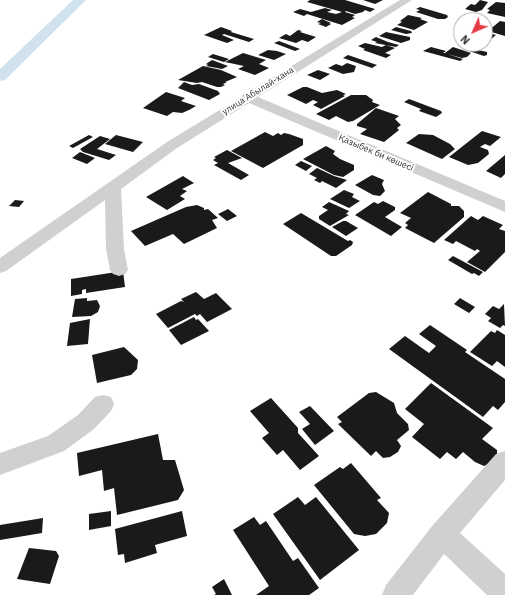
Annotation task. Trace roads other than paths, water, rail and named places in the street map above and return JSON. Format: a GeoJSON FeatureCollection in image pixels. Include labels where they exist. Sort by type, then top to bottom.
{"type":"FeatureCollection","features":[{"type":"Feature","properties":{"kind":"street","name":"улица Абылай-хана"},"geometry":{"type":"LineString","coordinates":[[0,267],[172,145],[408,0]]}},
{"type":"Feature","properties":{"kind":"street","name":"Қазыбек би көшесі"},"geometry":{"type":"LineString","coordinates":[[247,98],[505,207]]}},
{"type":"Feature","properties":{"kind":"street"},"geometry":{"type":"LineString","coordinates":[[112,189],[119,270]]}},
{"type":"Feature","properties":{"kind":"street"},"geometry":{"type":"LineString","coordinates":[[0,464],[56,444],[86,422],[103,404]]}},
{"type":"Feature","properties":{"kind":"street"},"geometry":{"type":"LineString","coordinates":[[396,595],[442,534],[505,462]]}},
{"type":"Feature","properties":{"kind":"street"},"geometry":{"type":"LineString","coordinates":[[442,534],[505,593]]}},
{"type":"Feature","properties":{"kind":"waterway"},"geometry":{"type":"LineString","coordinates":[[0,77],[80,0]]}}]}
